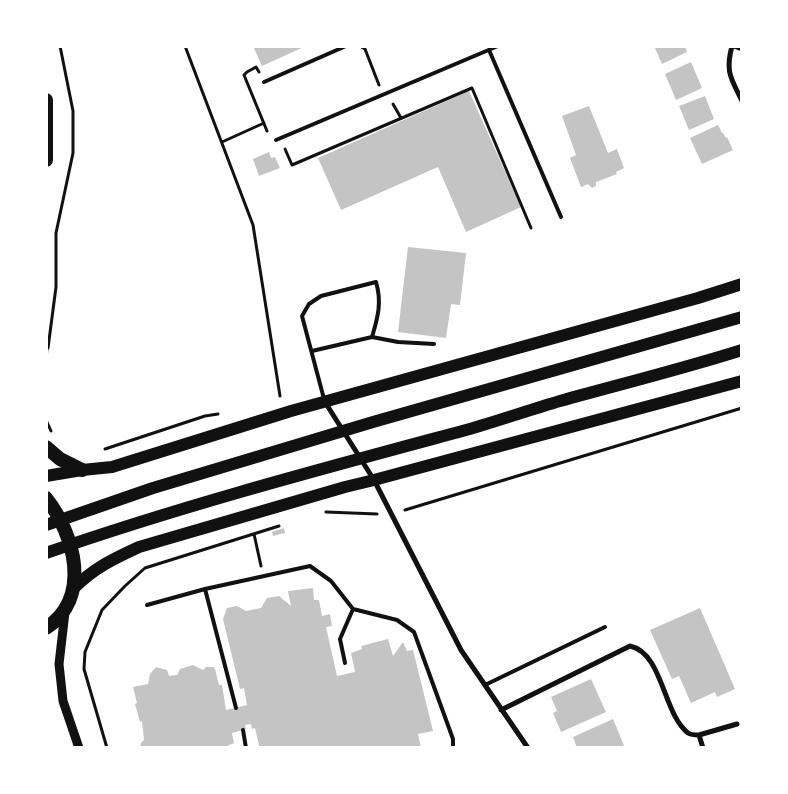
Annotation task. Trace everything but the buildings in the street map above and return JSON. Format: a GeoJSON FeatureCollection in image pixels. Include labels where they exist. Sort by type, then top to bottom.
{"type":"FeatureCollection","features":[{"type":"Feature","properties":{"kind":"highway"},"geometry":{"type":"LineString","coordinates":[[46,100],[46,160]]}},
{"type":"Feature","properties":{"kind":"highway"},"geometry":{"type":"LineString","coordinates":[[46,447],[60,460],[82,470]]}},
{"type":"Feature","properties":{"kind":"highway"},"geometry":{"type":"LineString","coordinates":[[46,498],[58,516],[70,542],[73,554],[74,588],[65,612],[46,628]]}},
{"type":"Feature","properties":{"kind":"main road"},"geometry":{"type":"LineString","coordinates":[[46,476],[112,467],[290,411],[698,298],[742,284]]}},
{"type":"Feature","properties":{"kind":"main road"},"geometry":{"type":"LineString","coordinates":[[46,525],[153,488],[337,433],[742,317]]}},
{"type":"Feature","properties":{"kind":"main road"},"geometry":{"type":"LineString","coordinates":[[46,553],[146,520],[558,402],[702,363],[742,350]]}},
{"type":"Feature","properties":{"kind":"main road"},"geometry":{"type":"LineString","coordinates":[[74,588],[88,574],[112,559],[139,548],[345,487],[742,381]]}},
{"type":"Feature","properties":{"kind":"street"},"geometry":{"type":"LineString","coordinates":[[742,49],[733,46],[728,59],[729,74],[742,101]]}},
{"type":"Feature","properties":{"kind":"street"},"geometry":{"type":"LineString","coordinates":[[324,402],[374,480],[462,650],[528,748]]}},
{"type":"Feature","properties":{"kind":"street"},"geometry":{"type":"LineString","coordinates":[[65,612],[59,664],[63,701],[78,748]]}},
{"type":"Feature","properties":{"kind":"street"},"geometry":{"type":"LineString","coordinates":[[501,710],[630,646],[637,648],[650,660],[679,722],[689,734],[699,735],[737,724]]}},
{"type":"Feature","properties":{"kind":"street"},"geometry":{"type":"LineString","coordinates":[[699,735],[703,748]]}},
{"type":"Feature","properties":{"kind":"lane"},"geometry":{"type":"LineString","coordinates":[[264,82],[346,46]]}},
{"type":"Feature","properties":{"kind":"lane"},"geometry":{"type":"LineString","coordinates":[[278,139],[498,46]]}},
{"type":"Feature","properties":{"kind":"lane"},"geometry":{"type":"LineString","coordinates":[[489,50],[561,217]]}},
{"type":"Feature","properties":{"kind":"lane"},"geometry":{"type":"LineString","coordinates":[[324,402],[302,316],[308,304],[321,296],[376,282],[380,295],[380,309],[372,337]]}},
{"type":"Feature","properties":{"kind":"lane"},"geometry":{"type":"LineString","coordinates":[[312,351],[372,337],[398,342],[434,344]]}},
{"type":"Feature","properties":{"kind":"lane"},"geometry":{"type":"LineString","coordinates":[[147,605],[205,589],[310,566],[331,581],[353,609],[397,620],[414,632],[453,739],[453,748]]}},
{"type":"Feature","properties":{"kind":"lane"},"geometry":{"type":"LineString","coordinates":[[205,589],[236,708]]}},
{"type":"Feature","properties":{"kind":"lane"},"geometry":{"type":"LineString","coordinates":[[344,663],[340,639],[353,609]]}},
{"type":"Feature","properties":{"kind":"lane"},"geometry":{"type":"LineString","coordinates":[[485,685],[605,628]]}},
{"type":"Feature","properties":{"kind":"lane"},"geometry":{"type":"LineString","coordinates":[[242,730],[246,748]]}},
{"type":"Feature","properties":{"kind":"path"},"geometry":{"type":"LineString","coordinates":[[46,360],[56,287],[56,233],[73,153],[73,111],[60,46]]}},
{"type":"Feature","properties":{"kind":"path"},"geometry":{"type":"LineString","coordinates":[[185,46],[253,225],[280,401]]}},
{"type":"Feature","properties":{"kind":"path"},"geometry":{"type":"LineString","coordinates":[[264,82],[256,67],[244,75],[269,135],[278,139],[292,165],[472,88],[531,228]]}},
{"type":"Feature","properties":{"kind":"path"},"geometry":{"type":"LineString","coordinates":[[222,142],[264,123]]}},
{"type":"Feature","properties":{"kind":"path"},"geometry":{"type":"LineString","coordinates":[[325,512],[390,514],[742,408]]}},
{"type":"Feature","properties":{"kind":"path"},"geometry":{"type":"LineString","coordinates":[[107,748],[84,669],[85,652],[102,610],[145,568],[281,526]]}},
{"type":"Feature","properties":{"kind":"path"},"geometry":{"type":"LineString","coordinates":[[254,534],[258,550]]}}]}
